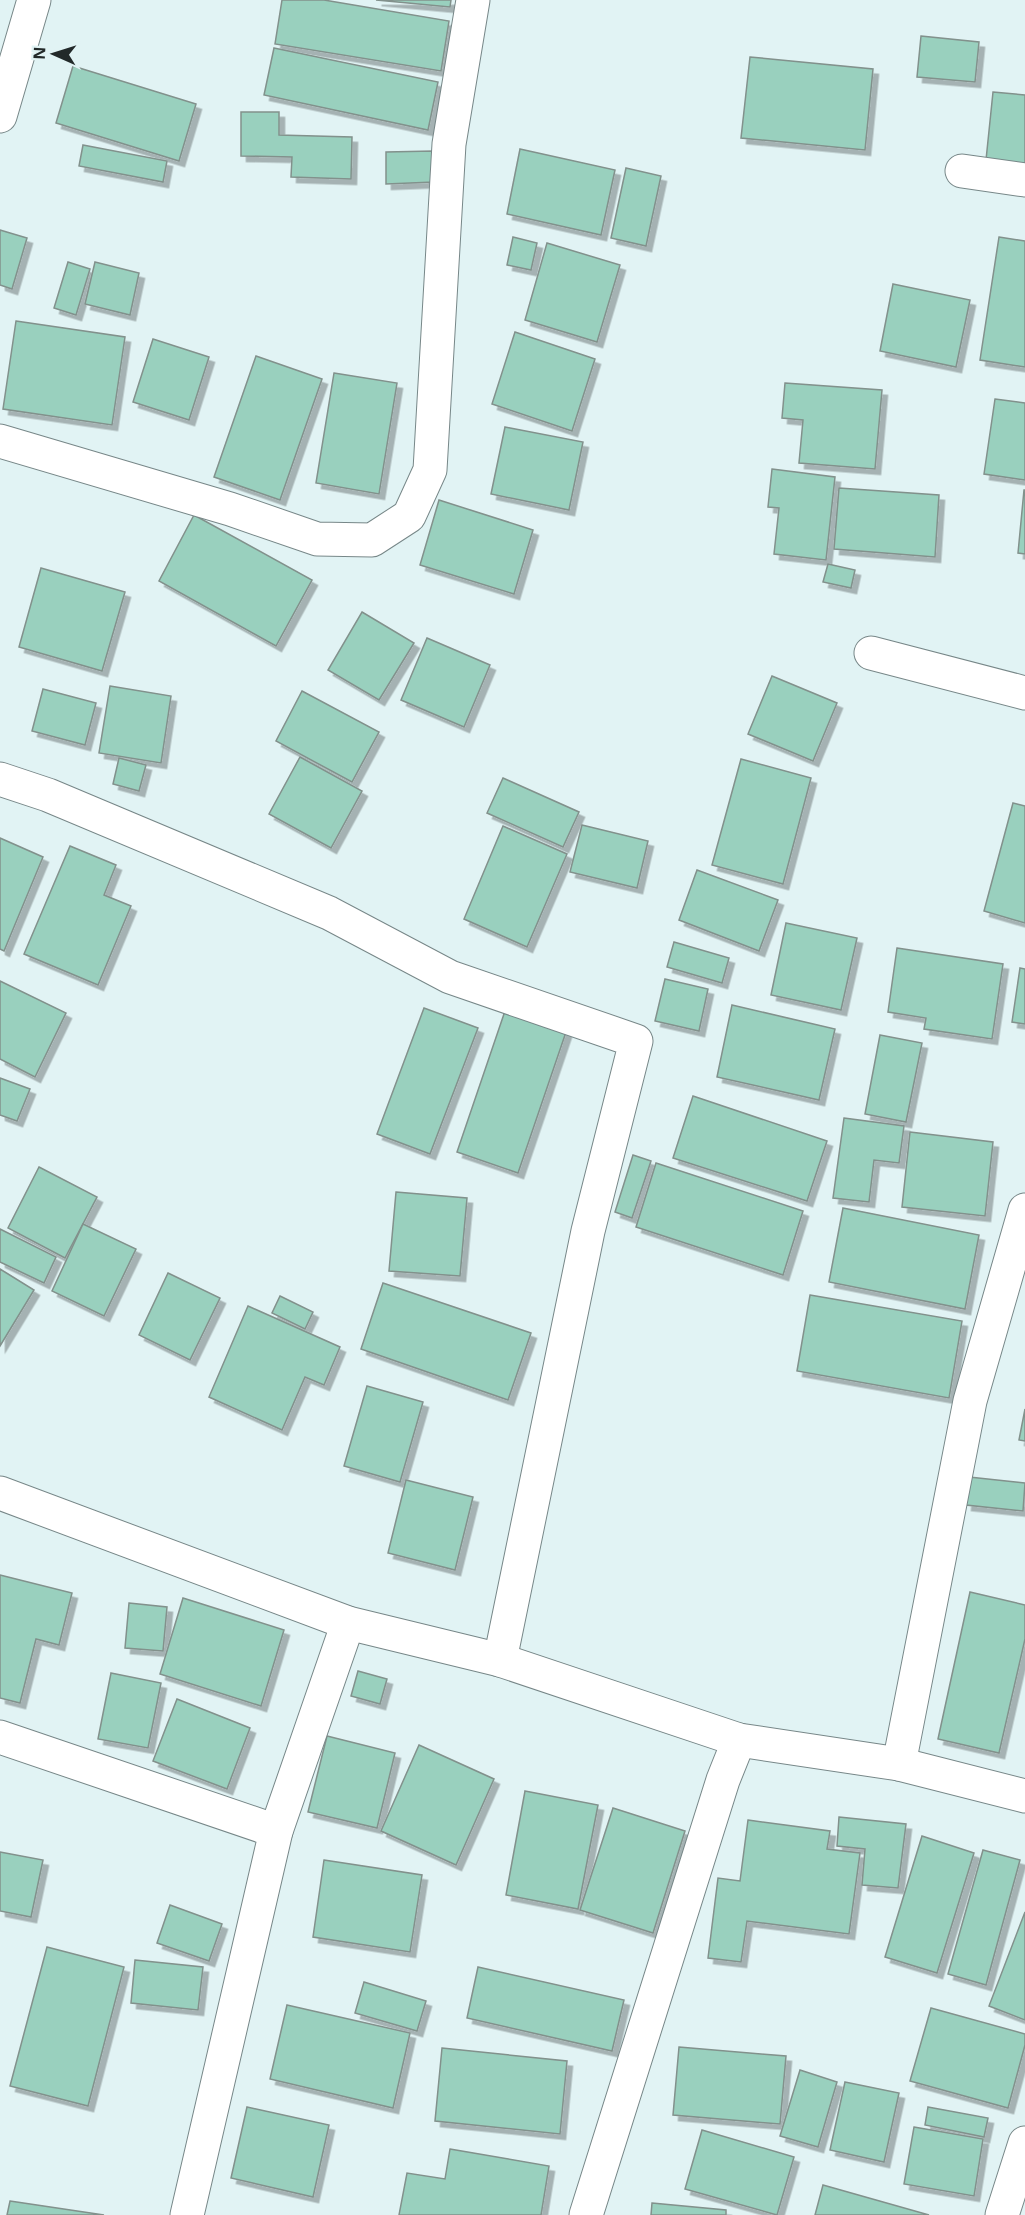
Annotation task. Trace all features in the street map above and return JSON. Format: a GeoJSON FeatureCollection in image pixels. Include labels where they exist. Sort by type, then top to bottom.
{"type":"FeatureCollection","features":[{"type":"Feature","properties":{"kind":"street"},"geometry":{"type":"LineString","coordinates":[[0,116],[34,0]]}},
{"type":"Feature","properties":{"kind":"street"},"geometry":{"type":"LineString","coordinates":[[0,441],[230,509],[317,539],[372,540],[410,516],[430,470],[450,144],[473,0]]}},
{"type":"Feature","properties":{"kind":"street"},"geometry":{"type":"LineString","coordinates":[[962,171],[1025,180]]}},
{"type":"Feature","properties":{"kind":"street"},"geometry":{"type":"LineString","coordinates":[[871,653],[1025,693]]}},
{"type":"Feature","properties":{"kind":"street"},"geometry":{"type":"LineString","coordinates":[[0,779],[48,795],[329,913],[450,977],[636,1041],[588,1231],[500,1660]]}},
{"type":"Feature","properties":{"kind":"street"},"geometry":{"type":"LineString","coordinates":[[899,1764],[970,1401],[1025,1210]]}},
{"type":"Feature","properties":{"kind":"street"},"geometry":{"type":"LineString","coordinates":[[0,1492],[348,1623],[500,1660],[739,1740],[899,1764],[1025,1796]]}},
{"type":"Feature","properties":{"kind":"street"},"geometry":{"type":"LineString","coordinates":[[187,2215],[276,1831],[348,1623]]}},
{"type":"Feature","properties":{"kind":"street"},"geometry":{"type":"LineString","coordinates":[[0,1737],[276,1831]]}},
{"type":"Feature","properties":{"kind":"street"},"geometry":{"type":"LineString","coordinates":[[586,2215],[720,1791],[739,1740]]}},
{"type":"Feature","properties":{"kind":"street"},"geometry":{"type":"LineString","coordinates":[[1002,2215],[1025,2143]]}},
{"type":"Feature","properties":{"kind":"building"},"geometry":{"type":"Polygon","coordinates":[[[282,0],[324,0],[449,21],[441,71],[275,44],[282,0]]]}},
{"type":"Feature","properties":{"kind":"building"},"geometry":{"type":"Polygon","coordinates":[[[376,0],[451,0],[450,7],[376,0]]]}},
{"type":"Feature","properties":{"kind":"building"},"geometry":{"type":"Polygon","coordinates":[[[921,36],[979,42],[975,82],[917,77],[921,36]]]}},
{"type":"Feature","properties":{"kind":"building"},"geometry":{"type":"Polygon","coordinates":[[[274,48],[438,82],[428,130],[264,95],[274,48]]]}},
{"type":"Feature","properties":{"kind":"building"},"geometry":{"type":"Polygon","coordinates":[[[750,57],[873,69],[865,150],[741,138],[750,57]]]}},
{"type":"Feature","properties":{"kind":"building"},"geometry":{"type":"Polygon","coordinates":[[[73,66],[196,104],[179,161],[56,123],[73,66]]]}},
{"type":"Feature","properties":{"kind":"building"},"geometry":{"type":"Polygon","coordinates":[[[993,92],[1025,95],[1025,164],[986,160],[993,92]]]}},
{"type":"Feature","properties":{"kind":"building"},"geometry":{"type":"Polygon","coordinates":[[[241,112],[279,112],[279,135],[352,137],[351,179],[291,177],[292,157],[241,156],[241,112]]]}},
{"type":"Feature","properties":{"kind":"building"},"geometry":{"type":"Polygon","coordinates":[[[83,145],[167,161],[163,182],[79,166],[83,145]]]}},
{"type":"Feature","properties":{"kind":"building"},"geometry":{"type":"Polygon","coordinates":[[[520,149],[615,170],[601,235],[507,214],[520,149]]]}},
{"type":"Feature","properties":{"kind":"building"},"geometry":{"type":"Polygon","coordinates":[[[433,151],[434,182],[386,184],[386,152],[433,151]]]}},
{"type":"Feature","properties":{"kind":"building"},"geometry":{"type":"Polygon","coordinates":[[[626,168],[661,176],[646,246],[611,238],[626,168]]]}},
{"type":"Feature","properties":{"kind":"building"},"geometry":{"type":"Polygon","coordinates":[[[0,230],[27,238],[12,289],[0,285],[0,230]]]}},
{"type":"Feature","properties":{"kind":"building"},"geometry":{"type":"Polygon","coordinates":[[[513,237],[537,243],[531,270],[507,265],[513,237]]]}},
{"type":"Feature","properties":{"kind":"building"},"geometry":{"type":"Polygon","coordinates":[[[999,237],[1025,241],[1025,367],[980,360],[999,237]]]}},
{"type":"Feature","properties":{"kind":"building"},"geometry":{"type":"Polygon","coordinates":[[[547,243],[620,265],[597,342],[525,320],[547,243]]]}},
{"type":"Feature","properties":{"kind":"building"},"geometry":{"type":"Polygon","coordinates":[[[68,262],[90,269],[76,315],[54,308],[68,262]]]}},
{"type":"Feature","properties":{"kind":"building"},"geometry":{"type":"Polygon","coordinates":[[[95,262],[139,273],[130,315],[85,304],[95,262]]]}},
{"type":"Feature","properties":{"kind":"building"},"geometry":{"type":"Polygon","coordinates":[[[893,284],[970,300],[956,367],[880,351],[893,284]]]}},
{"type":"Feature","properties":{"kind":"building"},"geometry":{"type":"Polygon","coordinates":[[[16,321],[125,337],[112,425],[3,409],[16,321]]]}},
{"type":"Feature","properties":{"kind":"building"},"geometry":{"type":"Polygon","coordinates":[[[515,332],[595,359],[572,431],[492,404],[515,332]]]}},
{"type":"Feature","properties":{"kind":"building"},"geometry":{"type":"Polygon","coordinates":[[[153,339],[209,357],[189,420],[133,402],[153,339]]]}},
{"type":"Feature","properties":{"kind":"building"},"geometry":{"type":"Polygon","coordinates":[[[256,356],[322,379],[280,500],[214,477],[256,356]]]}},
{"type":"Feature","properties":{"kind":"building"},"geometry":{"type":"Polygon","coordinates":[[[334,373],[397,383],[379,494],[316,483],[334,373]]]}},
{"type":"Feature","properties":{"kind":"building"},"geometry":{"type":"Polygon","coordinates":[[[785,383],[882,390],[875,469],[799,463],[803,420],[782,418],[785,383]]]}},
{"type":"Feature","properties":{"kind":"building"},"geometry":{"type":"Polygon","coordinates":[[[995,399],[1025,403],[1025,480],[984,474],[995,399]]]}},
{"type":"Feature","properties":{"kind":"building"},"geometry":{"type":"Polygon","coordinates":[[[505,427],[583,442],[569,510],[491,494],[505,427]]]}},
{"type":"Feature","properties":{"kind":"building"},"geometry":{"type":"Polygon","coordinates":[[[772,469],[835,477],[826,560],[774,554],[779,508],[768,507],[772,469]]]}},
{"type":"Feature","properties":{"kind":"building"},"geometry":{"type":"Polygon","coordinates":[[[839,488],[939,495],[935,557],[834,549],[839,488]]]}},
{"type":"Feature","properties":{"kind":"building"},"geometry":{"type":"Polygon","coordinates":[[[1025,490],[1025,554],[1018,553],[1025,490]]]}},
{"type":"Feature","properties":{"kind":"building"},"geometry":{"type":"Polygon","coordinates":[[[439,500],[533,530],[514,594],[420,565],[439,500]]]}},
{"type":"Feature","properties":{"kind":"building"},"geometry":{"type":"Polygon","coordinates":[[[194,515],[312,580],[276,646],[159,581],[194,515]]]}},
{"type":"Feature","properties":{"kind":"building"},"geometry":{"type":"Polygon","coordinates":[[[828,564],[855,570],[851,588],[823,582],[828,564]]]}},
{"type":"Feature","properties":{"kind":"building"},"geometry":{"type":"Polygon","coordinates":[[[41,568],[125,592],[102,671],[19,647],[41,568]]]}},
{"type":"Feature","properties":{"kind":"building"},"geometry":{"type":"Polygon","coordinates":[[[362,612],[414,643],[379,700],[328,670],[362,612]]]}},
{"type":"Feature","properties":{"kind":"building"},"geometry":{"type":"Polygon","coordinates":[[[427,638],[490,665],[464,727],[401,700],[427,638]]]}},
{"type":"Feature","properties":{"kind":"building"},"geometry":{"type":"Polygon","coordinates":[[[772,676],[837,703],[813,761],[748,734],[772,676]]]}},
{"type":"Feature","properties":{"kind":"building"},"geometry":{"type":"Polygon","coordinates":[[[110,686],[171,696],[161,763],[99,753],[110,686]]]}},
{"type":"Feature","properties":{"kind":"building"},"geometry":{"type":"Polygon","coordinates":[[[43,689],[96,703],[85,745],[32,731],[43,689]]]}},
{"type":"Feature","properties":{"kind":"building"},"geometry":{"type":"Polygon","coordinates":[[[302,691],[379,732],[352,782],[276,741],[302,691]]]}},
{"type":"Feature","properties":{"kind":"building"},"geometry":{"type":"Polygon","coordinates":[[[300,757],[362,791],[331,848],[269,814],[300,757]]]}},
{"type":"Feature","properties":{"kind":"building"},"geometry":{"type":"Polygon","coordinates":[[[119,758],[146,765],[139,791],[113,784],[119,758]]]}},
{"type":"Feature","properties":{"kind":"building"},"geometry":{"type":"Polygon","coordinates":[[[741,759],[811,778],[783,884],[712,865],[741,759]]]}},
{"type":"Feature","properties":{"kind":"building"},"geometry":{"type":"Polygon","coordinates":[[[503,778],[579,812],[563,847],[487,813],[503,778]]]}},
{"type":"Feature","properties":{"kind":"building"},"geometry":{"type":"Polygon","coordinates":[[[1013,803],[1025,806],[1025,923],[984,911],[1013,803]]]}},
{"type":"Feature","properties":{"kind":"building"},"geometry":{"type":"Polygon","coordinates":[[[582,825],[648,841],[637,888],[570,872],[582,825]]]}},
{"type":"Feature","properties":{"kind":"building"},"geometry":{"type":"Polygon","coordinates":[[[503,826],[567,854],[527,947],[464,919],[503,826]]]}},
{"type":"Feature","properties":{"kind":"building"},"geometry":{"type":"Polygon","coordinates":[[[0,838],[43,857],[4,951],[0,949],[0,838]]]}},
{"type":"Feature","properties":{"kind":"building"},"geometry":{"type":"Polygon","coordinates":[[[70,846],[116,865],[104,895],[131,906],[98,985],[24,954],[70,846]]]}},
{"type":"Feature","properties":{"kind":"building"},"geometry":{"type":"Polygon","coordinates":[[[697,870],[778,900],[759,951],[679,920],[697,870]]]}},
{"type":"Feature","properties":{"kind":"building"},"geometry":{"type":"Polygon","coordinates":[[[786,923],[857,938],[841,1010],[771,995],[786,923]]]}},
{"type":"Feature","properties":{"kind":"building"},"geometry":{"type":"Polygon","coordinates":[[[674,942],[729,958],[722,983],[667,967],[674,942]]]}},
{"type":"Feature","properties":{"kind":"building"},"geometry":{"type":"Polygon","coordinates":[[[897,948],[1003,964],[992,1039],[924,1029],[926,1018],[888,1012],[897,948]]]}},
{"type":"Feature","properties":{"kind":"building"},"geometry":{"type":"Polygon","coordinates":[[[1020,968],[1025,969],[1025,1024],[1012,1022],[1020,968]]]}},
{"type":"Feature","properties":{"kind":"building"},"geometry":{"type":"Polygon","coordinates":[[[665,979],[708,989],[699,1031],[655,1021],[665,979]]]}},
{"type":"Feature","properties":{"kind":"building"},"geometry":{"type":"Polygon","coordinates":[[[0,981],[66,1013],[35,1077],[0,1059],[0,981]]]}},
{"type":"Feature","properties":{"kind":"building"},"geometry":{"type":"Polygon","coordinates":[[[732,1005],[835,1029],[819,1100],[717,1077],[732,1005]]]}},
{"type":"Feature","properties":{"kind":"building"},"geometry":{"type":"Polygon","coordinates":[[[424,1008],[478,1028],[430,1154],[377,1134],[424,1008]]]}},
{"type":"Feature","properties":{"kind":"building"},"geometry":{"type":"Polygon","coordinates":[[[505,1011],[566,1032],[518,1173],[457,1152],[505,1011]]]}},
{"type":"Feature","properties":{"kind":"building"},"geometry":{"type":"Polygon","coordinates":[[[880,1035],[922,1043],[906,1122],[865,1114],[880,1035]]]}},
{"type":"Feature","properties":{"kind":"building"},"geometry":{"type":"Polygon","coordinates":[[[0,1078],[30,1089],[17,1121],[0,1115],[0,1078]]]}},
{"type":"Feature","properties":{"kind":"building"},"geometry":{"type":"Polygon","coordinates":[[[693,1096],[827,1141],[807,1201],[673,1158],[693,1096]]]}},
{"type":"Feature","properties":{"kind":"building"},"geometry":{"type":"Polygon","coordinates":[[[844,1118],[904,1126],[899,1163],[874,1160],[869,1202],[833,1198],[844,1118]]]}},
{"type":"Feature","properties":{"kind":"building"},"geometry":{"type":"Polygon","coordinates":[[[910,1132],[993,1142],[985,1216],[902,1207],[910,1132]]]}},
{"type":"Feature","properties":{"kind":"building"},"geometry":{"type":"Polygon","coordinates":[[[633,1155],[651,1161],[632,1218],[615,1212],[633,1155]]]}},
{"type":"Feature","properties":{"kind":"building"},"geometry":{"type":"Polygon","coordinates":[[[656,1163],[803,1211],[783,1275],[636,1227],[656,1163]]]}},
{"type":"Feature","properties":{"kind":"building"},"geometry":{"type":"Polygon","coordinates":[[[39,1167],[97,1197],[65,1258],[8,1228],[39,1167]]]}},
{"type":"Feature","properties":{"kind":"building"},"geometry":{"type":"Polygon","coordinates":[[[396,1192],[467,1198],[460,1276],[389,1271],[396,1192]]]}},
{"type":"Feature","properties":{"kind":"building"},"geometry":{"type":"Polygon","coordinates":[[[843,1208],[979,1235],[965,1309],[829,1282],[843,1208]]]}},
{"type":"Feature","properties":{"kind":"building"},"geometry":{"type":"Polygon","coordinates":[[[83,1224],[136,1249],[104,1316],[52,1291],[83,1224]]]}},
{"type":"Feature","properties":{"kind":"building"},"geometry":{"type":"Polygon","coordinates":[[[0,1229],[56,1257],[44,1283],[0,1262],[0,1229]]]}},
{"type":"Feature","properties":{"kind":"building"},"geometry":{"type":"Polygon","coordinates":[[[0,1269],[34,1290],[0,1346],[0,1269]]]}},
{"type":"Feature","properties":{"kind":"building"},"geometry":{"type":"Polygon","coordinates":[[[168,1273],[220,1298],[190,1360],[139,1335],[168,1273]]]}},
{"type":"Feature","properties":{"kind":"building"},"geometry":{"type":"Polygon","coordinates":[[[383,1283],[531,1333],[508,1400],[361,1349],[383,1283]]]}},
{"type":"Feature","properties":{"kind":"building"},"geometry":{"type":"Polygon","coordinates":[[[810,1295],[962,1321],[949,1398],[797,1371],[810,1295]]]}},
{"type":"Feature","properties":{"kind":"building"},"geometry":{"type":"Polygon","coordinates":[[[280,1296],[313,1312],[305,1329],[272,1313],[280,1296]]]}},
{"type":"Feature","properties":{"kind":"building"},"geometry":{"type":"Polygon","coordinates":[[[248,1306],[340,1347],[324,1385],[305,1377],[282,1430],[209,1397],[248,1306]]]}},
{"type":"Feature","properties":{"kind":"building"},"geometry":{"type":"Polygon","coordinates":[[[367,1386],[423,1402],[400,1482],[344,1466],[367,1386]]]}},
{"type":"Feature","properties":{"kind":"building"},"geometry":{"type":"Polygon","coordinates":[[[1025,1409],[1025,1441],[1019,1440],[1025,1409]]]}},
{"type":"Feature","properties":{"kind":"building"},"geometry":{"type":"Polygon","coordinates":[[[969,1477],[1025,1483],[1023,1511],[966,1505],[969,1477]]]}},
{"type":"Feature","properties":{"kind":"building"},"geometry":{"type":"Polygon","coordinates":[[[406,1480],[473,1497],[455,1570],[388,1553],[406,1480]]]}},
{"type":"Feature","properties":{"kind":"building"},"geometry":{"type":"Polygon","coordinates":[[[0,1575],[72,1593],[59,1645],[36,1639],[20,1703],[0,1698],[0,1575]]]}},
{"type":"Feature","properties":{"kind":"building"},"geometry":{"type":"Polygon","coordinates":[[[970,1592],[1025,1605],[1025,1639],[999,1753],[938,1739],[970,1592]]]}},
{"type":"Feature","properties":{"kind":"building"},"geometry":{"type":"Polygon","coordinates":[[[183,1598],[284,1630],[261,1706],[160,1674],[183,1598]]]}},
{"type":"Feature","properties":{"kind":"building"},"geometry":{"type":"Polygon","coordinates":[[[129,1603],[167,1607],[163,1651],[125,1648],[129,1603]]]}},
{"type":"Feature","properties":{"kind":"building"},"geometry":{"type":"Polygon","coordinates":[[[358,1671],[387,1679],[380,1704],[351,1696],[358,1671]]]}},
{"type":"Feature","properties":{"kind":"building"},"geometry":{"type":"Polygon","coordinates":[[[111,1673],[161,1683],[148,1748],[98,1739],[111,1673]]]}},
{"type":"Feature","properties":{"kind":"building"},"geometry":{"type":"Polygon","coordinates":[[[177,1699],[250,1728],[227,1789],[153,1761],[177,1699]]]}},
{"type":"Feature","properties":{"kind":"building"},"geometry":{"type":"Polygon","coordinates":[[[327,1736],[395,1753],[377,1828],[308,1812],[327,1736]]]}},
{"type":"Feature","properties":{"kind":"building"},"geometry":{"type":"Polygon","coordinates":[[[419,1745],[494,1779],[456,1865],[381,1831],[419,1745]]]}},
{"type":"Feature","properties":{"kind":"building"},"geometry":{"type":"Polygon","coordinates":[[[525,1791],[598,1805],[578,1909],[506,1895],[525,1791]]]}},
{"type":"Feature","properties":{"kind":"building"},"geometry":{"type":"Polygon","coordinates":[[[613,1808],[685,1831],[653,1933],[580,1910],[613,1808]]]}},
{"type":"Feature","properties":{"kind":"building"},"geometry":{"type":"Polygon","coordinates":[[[839,1817],[906,1824],[898,1888],[862,1885],[865,1849],[837,1846],[839,1817]]]}},
{"type":"Feature","properties":{"kind":"building"},"geometry":{"type":"Polygon","coordinates":[[[748,1820],[830,1831],[827,1849],[860,1853],[849,1934],[747,1921],[741,1962],[708,1958],[718,1878],[740,1881],[748,1820]]]}},
{"type":"Feature","properties":{"kind":"building"},"geometry":{"type":"Polygon","coordinates":[[[922,1836],[974,1853],[937,1973],[885,1957],[922,1836]]]}},
{"type":"Feature","properties":{"kind":"building"},"geometry":{"type":"Polygon","coordinates":[[[983,1850],[1020,1860],[986,1985],[948,1974],[983,1850]]]}},
{"type":"Feature","properties":{"kind":"building"},"geometry":{"type":"Polygon","coordinates":[[[0,1852],[43,1860],[31,1917],[0,1911],[0,1852]]]}},
{"type":"Feature","properties":{"kind":"building"},"geometry":{"type":"Polygon","coordinates":[[[324,1860],[422,1875],[410,1952],[313,1937],[324,1860]]]}},
{"type":"Feature","properties":{"kind":"building"},"geometry":{"type":"Polygon","coordinates":[[[170,1905],[222,1924],[209,1961],[157,1943],[170,1905]]]}},
{"type":"Feature","properties":{"kind":"building"},"geometry":{"type":"Polygon","coordinates":[[[1025,1912],[1025,2020],[989,2006],[1025,1912]]]}},
{"type":"Feature","properties":{"kind":"building"},"geometry":{"type":"Polygon","coordinates":[[[47,1947],[124,1967],[88,2106],[10,2086],[47,1947]]]}},
{"type":"Feature","properties":{"kind":"building"},"geometry":{"type":"Polygon","coordinates":[[[135,1960],[203,1967],[198,2010],[131,2003],[135,1960]]]}},
{"type":"Feature","properties":{"kind":"building"},"geometry":{"type":"Polygon","coordinates":[[[478,1967],[624,2000],[612,2051],[467,2018],[478,1967]]]}},
{"type":"Feature","properties":{"kind":"building"},"geometry":{"type":"Polygon","coordinates":[[[364,1982],[426,2001],[417,2031],[355,2013],[364,1982]]]}},
{"type":"Feature","properties":{"kind":"building"},"geometry":{"type":"Polygon","coordinates":[[[287,2005],[410,2033],[393,2108],[270,2079],[287,2005]]]}},
{"type":"Feature","properties":{"kind":"building"},"geometry":{"type":"Polygon","coordinates":[[[931,2008],[1025,2034],[1025,2045],[1008,2108],[910,2081],[931,2008]]]}},
{"type":"Feature","properties":{"kind":"building"},"geometry":{"type":"Polygon","coordinates":[[[679,2047],[786,2056],[780,2124],[673,2115],[679,2047]]]}},
{"type":"Feature","properties":{"kind":"building"},"geometry":{"type":"Polygon","coordinates":[[[442,2048],[567,2061],[560,2134],[435,2121],[442,2048]]]}},
{"type":"Feature","properties":{"kind":"building"},"geometry":{"type":"Polygon","coordinates":[[[800,2070],[837,2082],[818,2147],[780,2136],[800,2070]]]}},
{"type":"Feature","properties":{"kind":"building"},"geometry":{"type":"Polygon","coordinates":[[[845,2082],[899,2093],[884,2162],[830,2150],[845,2082]]]}},
{"type":"Feature","properties":{"kind":"building"},"geometry":{"type":"Polygon","coordinates":[[[247,2107],[329,2125],[313,2197],[231,2178],[247,2107]]]}},
{"type":"Feature","properties":{"kind":"building"},"geometry":{"type":"Polygon","coordinates":[[[928,2107],[988,2118],[984,2137],[925,2125],[928,2107]]]}},
{"type":"Feature","properties":{"kind":"building"},"geometry":{"type":"Polygon","coordinates":[[[914,2127],[983,2139],[974,2196],[904,2184],[914,2127]]]}},
{"type":"Feature","properties":{"kind":"building"},"geometry":{"type":"Polygon","coordinates":[[[702,2130],[794,2157],[777,2215],[685,2189],[702,2130]]]}},
{"type":"Feature","properties":{"kind":"building"},"geometry":{"type":"Polygon","coordinates":[[[450,2149],[549,2166],[541,2215],[399,2215],[407,2173],[445,2179],[450,2149]]]}},
{"type":"Feature","properties":{"kind":"building"},"geometry":{"type":"Polygon","coordinates":[[[823,2185],[929,2215],[815,2215],[823,2185]]]}},
{"type":"Feature","properties":{"kind":"building"},"geometry":{"type":"Polygon","coordinates":[[[10,2201],[104,2215],[7,2215],[10,2201]]]}},
{"type":"Feature","properties":{"kind":"building"},"geometry":{"type":"Polygon","coordinates":[[[652,2203],[726,2210],[726,2215],[651,2215],[652,2203]]]}}]}
